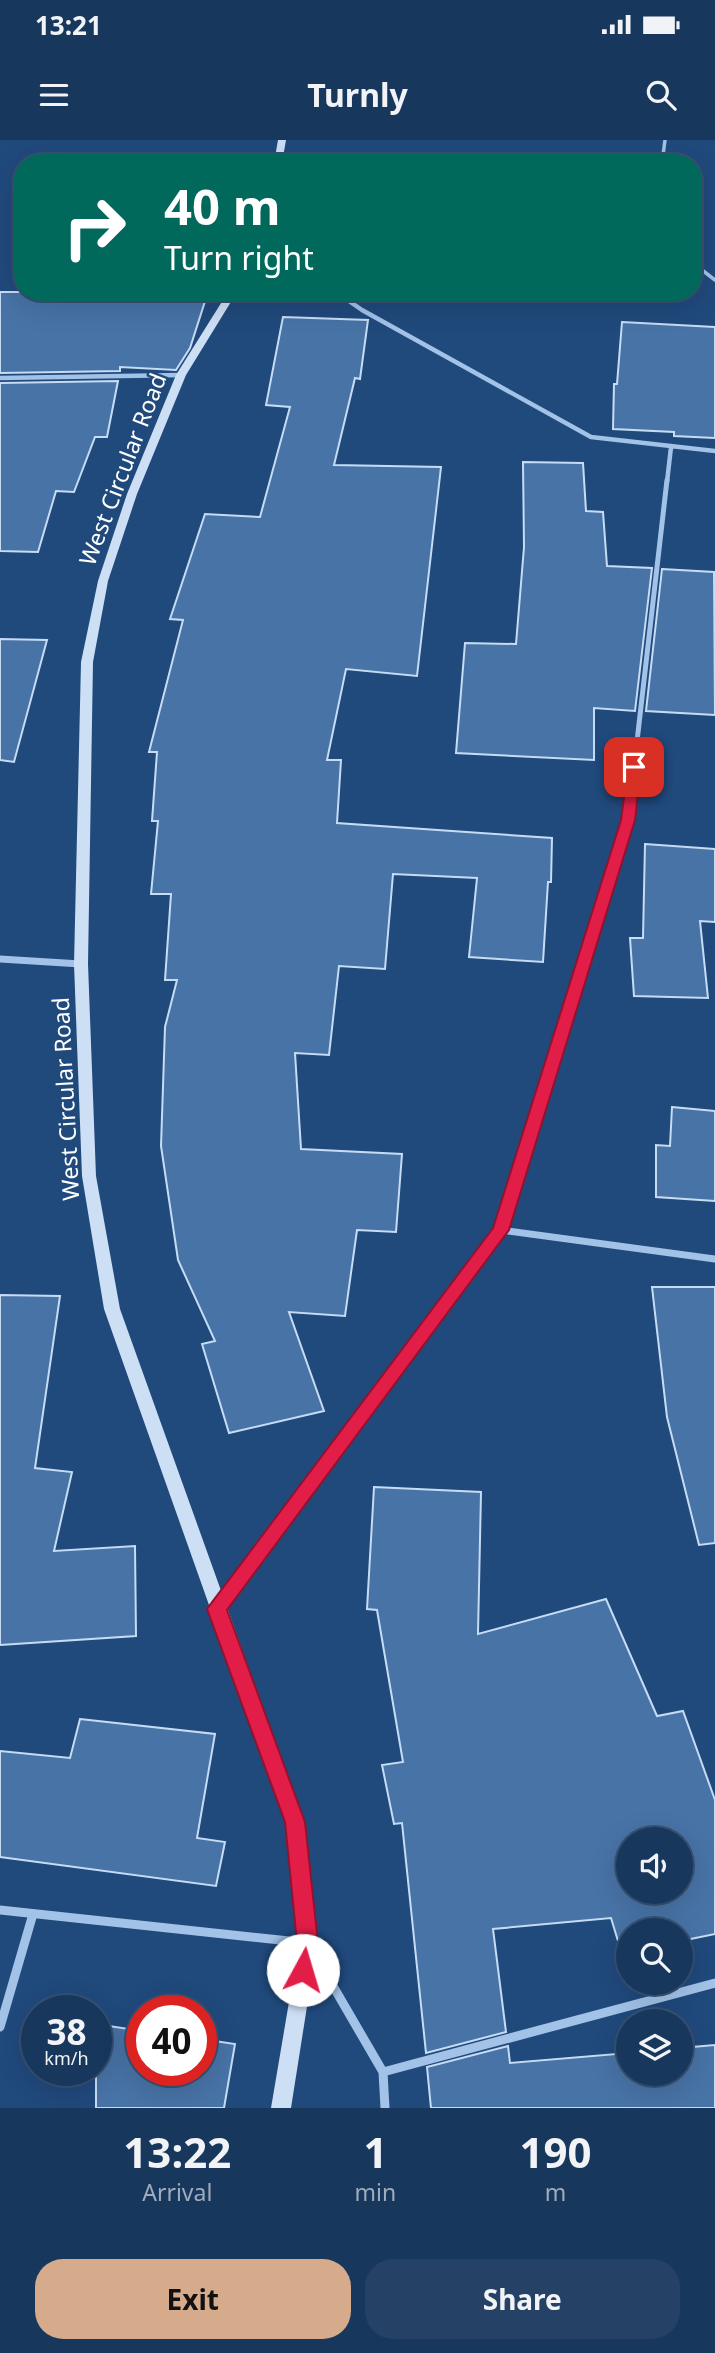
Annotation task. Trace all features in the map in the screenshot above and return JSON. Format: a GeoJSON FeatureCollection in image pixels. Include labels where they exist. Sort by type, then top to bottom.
{"type":"FeatureCollection","features":[{"type":"Feature","properties":{"kind":"street","name":"West Circular Road"},"geometry":{"type":"LineString","coordinates":[[227,301],[181,375],[132,494],[107,569],[87,662],[81,964],[89,1175],[112,1309],[295,1822],[308,1943],[281,2108]]}},
{"type":"Feature","properties":{"kind":"street"},"geometry":{"type":"LineString","coordinates":[[349,301],[579,432],[620,442],[715,451]]}},
{"type":"Feature","properties":{"kind":"street"},"geometry":{"type":"LineString","coordinates":[[0,378],[181,375]]}},
{"type":"Feature","properties":{"kind":"street"},"geometry":{"type":"LineString","coordinates":[[217,1609],[501,1230],[628,820],[671,447]]}},
{"type":"Feature","properties":{"kind":"street"},"geometry":{"type":"LineString","coordinates":[[0,959],[81,964]]}},
{"type":"Feature","properties":{"kind":"street"},"geometry":{"type":"LineString","coordinates":[[501,1230],[715,1259]]}},
{"type":"Feature","properties":{"kind":"street"},"geometry":{"type":"LineString","coordinates":[[0,1910],[308,1943],[383,2072],[386,2108]]}},
{"type":"Feature","properties":{"kind":"street"},"geometry":{"type":"LineString","coordinates":[[0,2027],[33,1914]]}},
{"type":"Feature","properties":{"kind":"street"},"geometry":{"type":"LineString","coordinates":[[383,2072],[715,1983]]}},
{"type":"Feature","properties":{"kind":"building"},"geometry":{"type":"Polygon","coordinates":[[[0,292],[14,292],[14,301],[205,301],[190,348],[176,370],[120,367],[120,371],[0,373],[0,292]]]}},
{"type":"Feature","properties":{"kind":"building"},"geometry":{"type":"Polygon","coordinates":[[[283,317],[368,320],[360,379],[355,378],[334,465],[441,467],[417,676],[346,669],[327,760],[341,760],[337,823],[552,838],[551,882],[548,882],[543,962],[469,957],[477,878],[393,874],[385,969],[339,966],[329,1055],[295,1053],[301,1149],[402,1154],[396,1232],[357,1230],[345,1316],[289,1312],[324,1411],[229,1433],[202,1344],[215,1341],[178,1260],[161,1146],[165,1027],[177,980],[165,980],[171,894],[151,894],[158,821],[152,821],[157,752],[149,752],[183,620],[170,619],[205,514],[260,517],[290,407],[266,405],[283,317]]]}},
{"type":"Feature","properties":{"kind":"building"},"geometry":{"type":"Polygon","coordinates":[[[622,322],[715,327],[715,438],[674,436],[674,432],[613,429],[614,384],[617,384],[622,322]]]}},
{"type":"Feature","properties":{"kind":"building"},"geometry":{"type":"Polygon","coordinates":[[[118,381],[107,437],[95,437],[74,492],[56,491],[38,552],[0,551],[0,383],[118,381]]]}},
{"type":"Feature","properties":{"kind":"building"},"geometry":{"type":"Polygon","coordinates":[[[523,462],[583,463],[586,511],[603,512],[607,566],[652,568],[635,711],[594,708],[594,760],[456,753],[465,643],[516,644],[524,547],[523,462]]]}},
{"type":"Feature","properties":{"kind":"building"},"geometry":{"type":"Polygon","coordinates":[[[662,569],[714,572],[715,715],[646,711],[662,569]]]}},
{"type":"Feature","properties":{"kind":"building"},"geometry":{"type":"Polygon","coordinates":[[[0,639],[47,640],[14,762],[0,760],[0,639]]]}},
{"type":"Feature","properties":{"kind":"building"},"geometry":{"type":"Polygon","coordinates":[[[645,844],[715,849],[715,922],[700,921],[708,998],[634,996],[630,938],[643,938],[645,844]]]}},
{"type":"Feature","properties":{"kind":"building"},"geometry":{"type":"Polygon","coordinates":[[[672,1107],[715,1111],[715,1201],[656,1197],[656,1145],[670,1146],[672,1107]]]}},
{"type":"Feature","properties":{"kind":"building"},"geometry":{"type":"Polygon","coordinates":[[[652,1287],[715,1287],[715,1543],[699,1545],[667,1417],[652,1287]]]}},
{"type":"Feature","properties":{"kind":"building"},"geometry":{"type":"Polygon","coordinates":[[[0,1295],[60,1296],[35,1468],[72,1472],[54,1551],[135,1546],[136,1636],[0,1645],[0,1295]]]}},
{"type":"Feature","properties":{"kind":"building"},"geometry":{"type":"Polygon","coordinates":[[[374,1487],[481,1492],[478,1634],[606,1599],[657,1716],[683,1711],[715,1800],[715,1934],[693,1939],[693,1918],[616,1918],[616,1934],[611,1918],[493,1929],[506,2032],[426,2053],[402,1823],[394,1824],[382,1765],[403,1762],[377,1610],[367,1609],[374,1487]]]}},
{"type":"Feature","properties":{"kind":"building"},"geometry":{"type":"Polygon","coordinates":[[[80,1719],[215,1734],[197,1838],[225,1842],[216,1886],[0,1857],[0,1751],[70,1758],[80,1719]]]}},
{"type":"Feature","properties":{"kind":"building"},"geometry":{"type":"Polygon","coordinates":[[[112,2026],[126,2029],[126,2086],[217,2086],[217,2041],[235,2044],[224,2108],[96,2108],[96,2086],[112,2086],[112,2026]]]}},
{"type":"Feature","properties":{"kind":"building"},"geometry":{"type":"Polygon","coordinates":[[[715,2045],[715,2108],[431,2108],[427,2067],[508,2046],[510,2063],[616,2054],[616,2086],[693,2086],[693,2047],[715,2045]]]}},
{"type":"Feature","properties":{"kind":"route"},"geometry":{"type":"LineString","coordinates":[[303,1970],[308,1943],[295,1822],[217,1609],[501,1230],[628,820],[634,767]]}}]}
